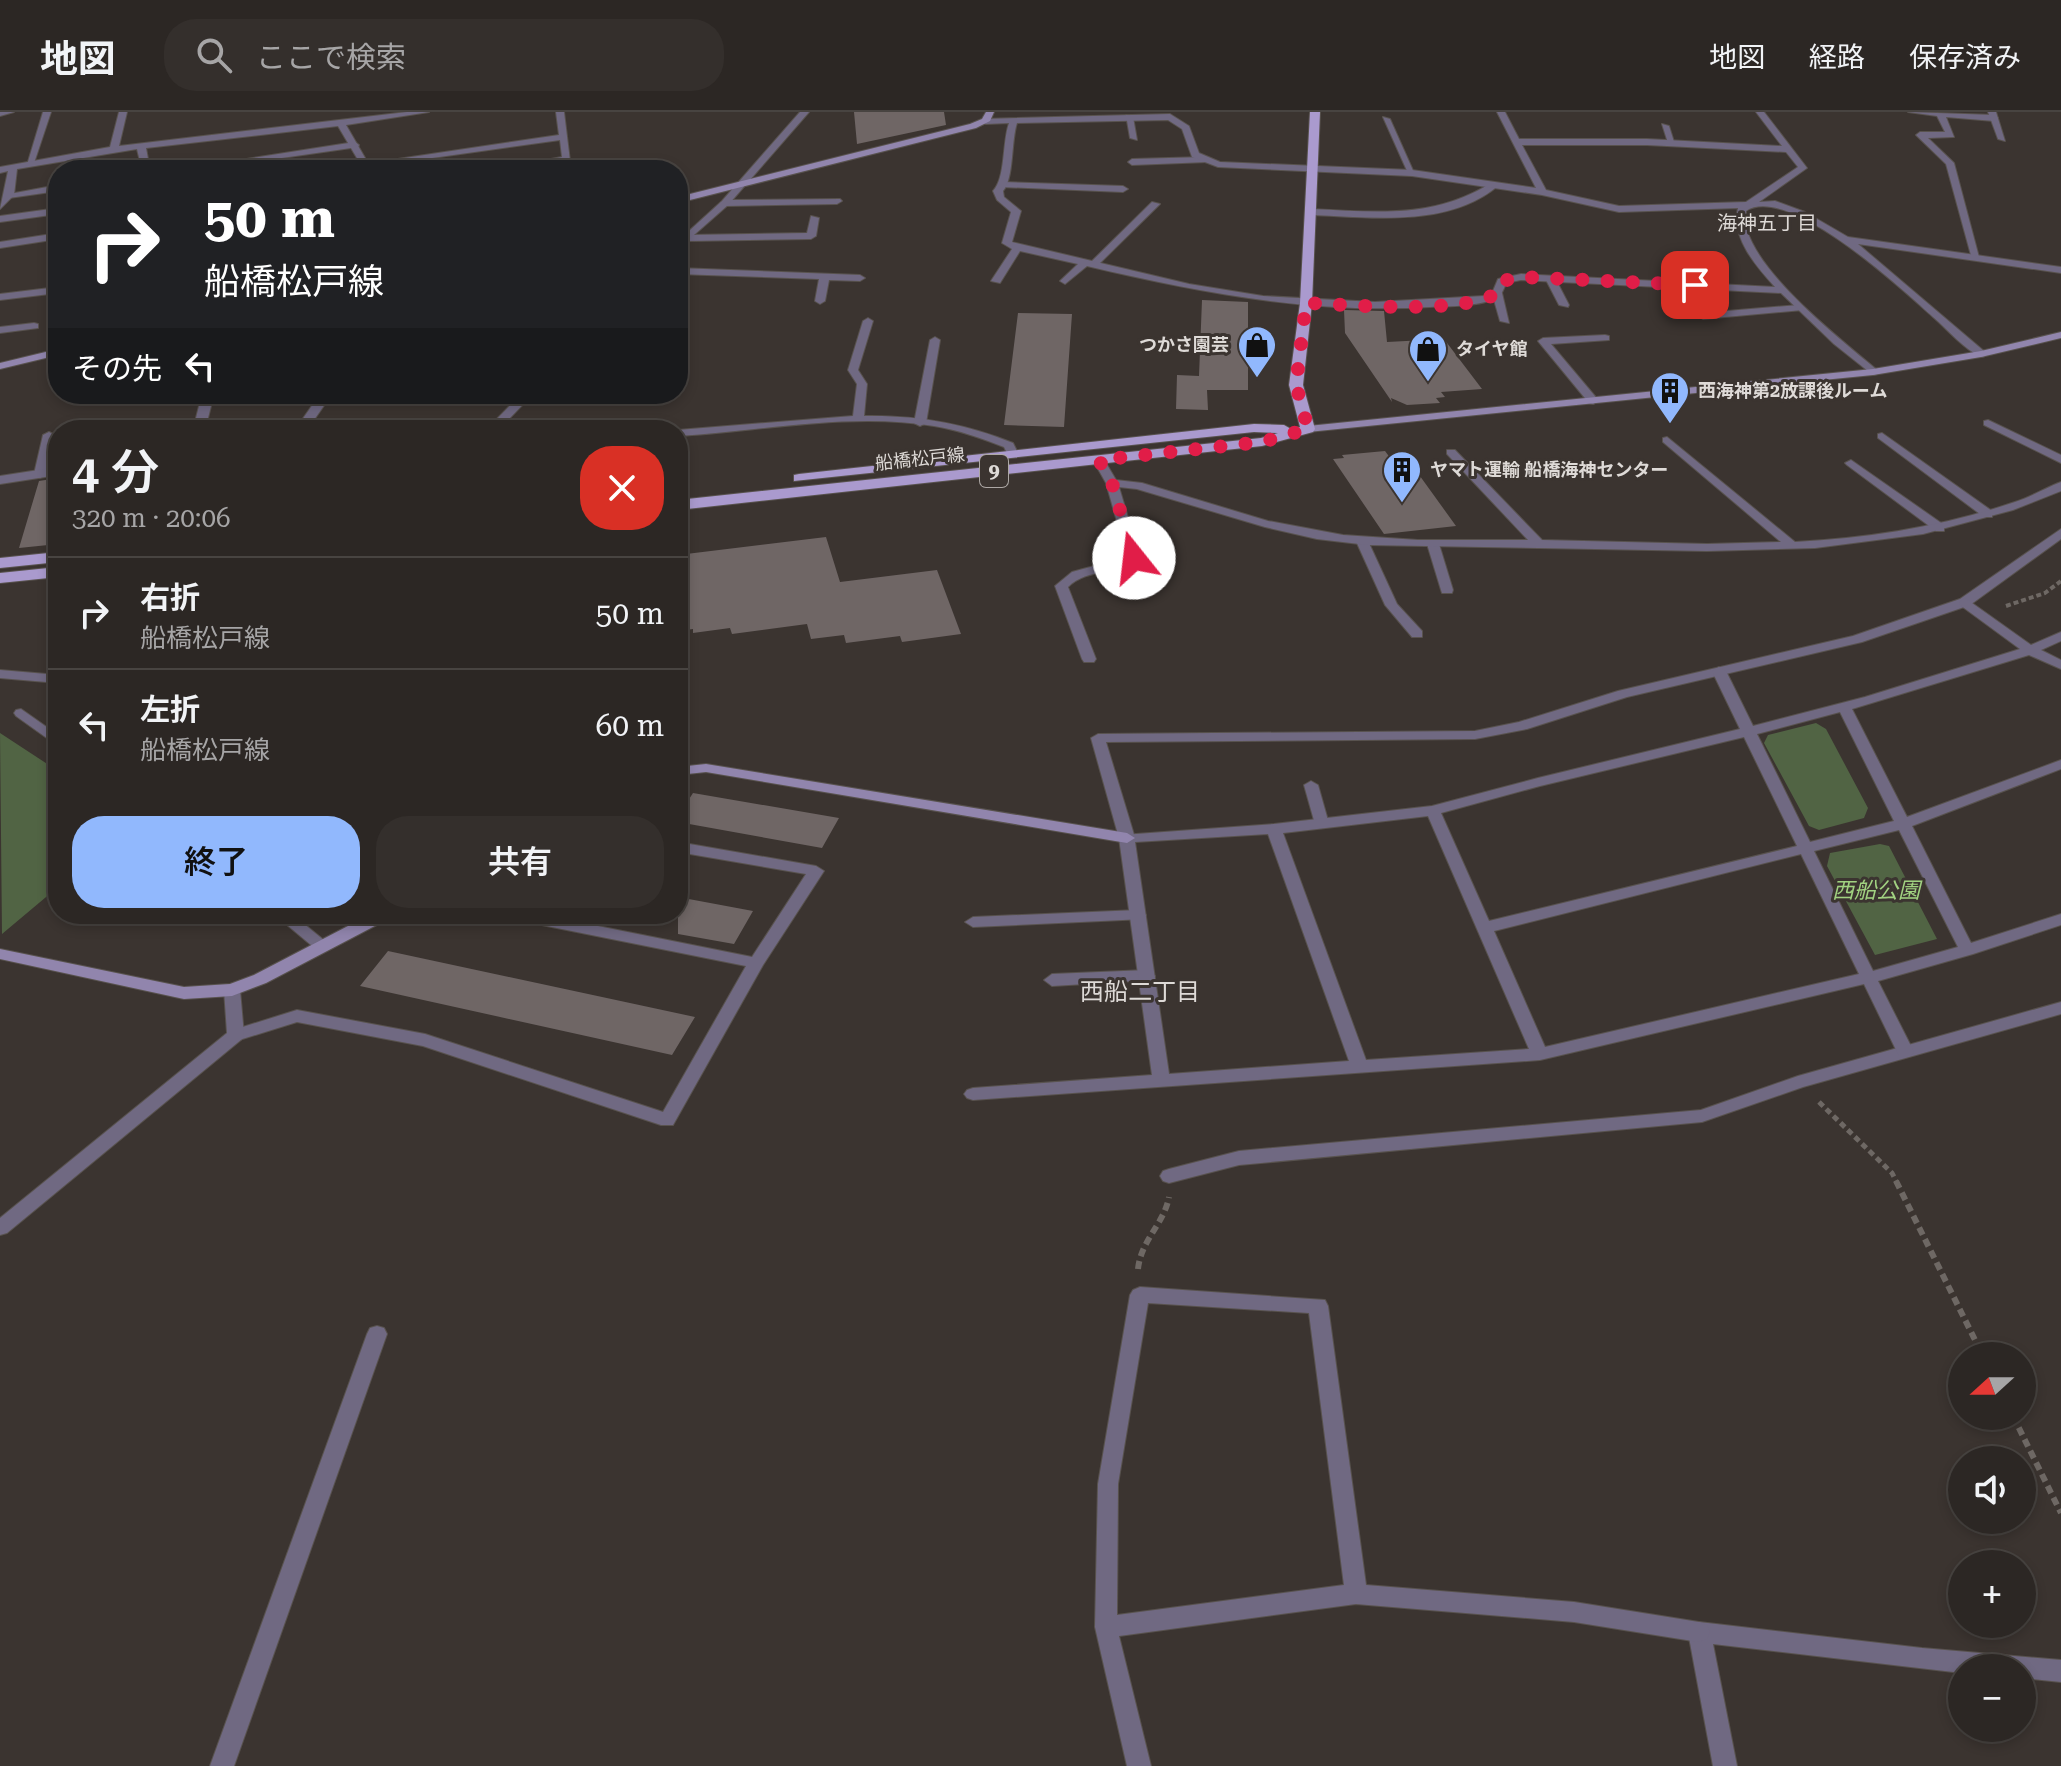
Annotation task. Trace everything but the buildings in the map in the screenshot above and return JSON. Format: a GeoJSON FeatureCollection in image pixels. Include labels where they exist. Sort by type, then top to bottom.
{"type":"FeatureCollection","features":[{"type":"Feature","properties":{"kind":"main road"},"geometry":{"type":"LineString","coordinates":[[1308,429],[1296,385],[1306,303],[1315,112]]}},
{"type":"Feature","properties":{"kind":"main road","name":"船橋松戸線"},"geometry":{"type":"LineString","coordinates":[[688,490],[1254,428],[1308,429]]}},
{"type":"Feature","properties":{"kind":"main road","name":"船橋松戸線"},"geometry":{"type":"LineString","coordinates":[[688,504],[1262,442],[1308,429]]}},
{"type":"Feature","properties":{"kind":"main road"},"geometry":{"type":"LineString","coordinates":[[0,563],[48,558]]}},
{"type":"Feature","properties":{"kind":"main road"},"geometry":{"type":"LineString","coordinates":[[0,578],[48,573]]}},
{"type":"Feature","properties":{"kind":"street"},"geometry":{"type":"LineString","coordinates":[[0,113],[10,112]]}},
{"type":"Feature","properties":{"kind":"street"},"geometry":{"type":"LineString","coordinates":[[30,163],[47,112]]}},
{"type":"Feature","properties":{"kind":"street"},"geometry":{"type":"LineString","coordinates":[[114,149],[123,112]]}},
{"type":"Feature","properties":{"kind":"street"},"geometry":{"type":"LineString","coordinates":[[0,170],[114,149],[342,125],[425,112]]}},
{"type":"Feature","properties":{"kind":"street"},"geometry":{"type":"LineString","coordinates":[[560,112],[567,159],[560,160]]}},
{"type":"Feature","properties":{"kind":"street"},"geometry":{"type":"LineString","coordinates":[[688,238],[725,203],[805,112]]}},
{"type":"Feature","properties":{"kind":"street"},"geometry":{"type":"LineString","coordinates":[[1501,112],[1542,192]]}},
{"type":"Feature","properties":{"kind":"street"},"geometry":{"type":"LineString","coordinates":[[1760,112],[1803,168],[1749,203],[1741,210],[1738,220],[1754,253],[1782,290],[1873,372]]}},
{"type":"Feature","properties":{"kind":"street"},"geometry":{"type":"LineString","coordinates":[[1912,112],[1993,115],[2002,139]]}},
{"type":"Feature","properties":{"kind":"street"},"geometry":{"type":"LineString","coordinates":[[1939,112],[1951,135],[1920,135],[1950,163],[1977,259]]}},
{"type":"Feature","properties":{"kind":"street"},"geometry":{"type":"LineString","coordinates":[[688,198],[988,116],[1014,120],[1168,114],[1186,128],[1195,155],[1205,160]]}},
{"type":"Feature","properties":{"kind":"street"},"geometry":{"type":"LineString","coordinates":[[1129,117],[1134,138]]}},
{"type":"Feature","properties":{"kind":"street"},"geometry":{"type":"LineString","coordinates":[[1386,119],[1412,173]]}},
{"type":"Feature","properties":{"kind":"street"},"geometry":{"type":"LineString","coordinates":[[1014,120],[1008,138],[1004,185],[998,191],[1000,198],[1016,211],[1007,243],[1017,248],[1091,262],[1190,287],[1306,303],[1386,307],[1440,305],[1486,299],[1497,293]]}},
{"type":"Feature","properties":{"kind":"street"},"geometry":{"type":"LineString","coordinates":[[342,125],[362,160]]}},
{"type":"Feature","properties":{"kind":"street"},"geometry":{"type":"LineString","coordinates":[[1665,126],[1672,143]]}},
{"type":"Feature","properties":{"kind":"street"},"geometry":{"type":"LineString","coordinates":[[412,160],[562,137]]}},
{"type":"Feature","properties":{"kind":"street"},"geometry":{"type":"LineString","coordinates":[[1517,142],[1672,143],[1788,149]]}},
{"type":"Feature","properties":{"kind":"street"},"geometry":{"type":"LineString","coordinates":[[249,160],[355,145]]}},
{"type":"Feature","properties":{"kind":"street"},"geometry":{"type":"LineString","coordinates":[[141,147],[144,160]]}},
{"type":"Feature","properties":{"kind":"street"},"geometry":{"type":"LineString","coordinates":[[1132,162],[1205,160],[1240,167],[1412,173],[1542,192],[1619,209],[1775,204],[1797,211],[1846,240],[1981,354]]}},
{"type":"Feature","properties":{"kind":"street"},"geometry":{"type":"LineString","coordinates":[[0,206],[9,195],[13,167]]}},
{"type":"Feature","properties":{"kind":"street"},"geometry":{"type":"LineString","coordinates":[[1004,185],[1123,189]]}},
{"type":"Feature","properties":{"kind":"street"},"geometry":{"type":"LineString","coordinates":[[1312,212],[1436,213],[1459,206],[1494,185]]}},
{"type":"Feature","properties":{"kind":"street"},"geometry":{"type":"LineString","coordinates":[[9,195],[48,189]]}},
{"type":"Feature","properties":{"kind":"street"},"geometry":{"type":"LineString","coordinates":[[725,203],[837,201]]}},
{"type":"Feature","properties":{"kind":"street"},"geometry":{"type":"LineString","coordinates":[[1065,281],[1091,262],[1155,204]]}},
{"type":"Feature","properties":{"kind":"street"},"geometry":{"type":"LineString","coordinates":[[0,219],[48,212]]}},
{"type":"Feature","properties":{"kind":"street"},"geometry":{"type":"LineString","coordinates":[[688,238],[811,236],[814,218]]}},
{"type":"Feature","properties":{"kind":"street"},"geometry":{"type":"LineString","coordinates":[[757,252],[759,236]]}},
{"type":"Feature","properties":{"kind":"street"},"geometry":{"type":"LineString","coordinates":[[0,245],[48,238]]}},
{"type":"Feature","properties":{"kind":"street"},"geometry":{"type":"LineString","coordinates":[[1846,240],[2061,270]]}},
{"type":"Feature","properties":{"kind":"street"},"geometry":{"type":"LineString","coordinates":[[996,281],[1017,248]]}},
{"type":"Feature","properties":{"kind":"street"},"geometry":{"type":"LineString","coordinates":[[688,271],[860,278]]}},
{"type":"Feature","properties":{"kind":"street"},"geometry":{"type":"LineString","coordinates":[[820,301],[825,276]]}},
{"type":"Feature","properties":{"kind":"street"},"geometry":{"type":"LineString","coordinates":[[1505,321],[1497,293],[1502,281],[1521,277],[1782,290]]}},
{"type":"Feature","properties":{"kind":"street"},"geometry":{"type":"LineString","coordinates":[[1550,278],[1564,305]]}},
{"type":"Feature","properties":{"kind":"street"},"geometry":{"type":"LineString","coordinates":[[0,297],[48,291]]}},
{"type":"Feature","properties":{"kind":"street"},"geometry":{"type":"LineString","coordinates":[[1703,316],[1799,308]]}},
{"type":"Feature","properties":{"kind":"street"},"geometry":{"type":"LineString","coordinates":[[858,420],[862,384],[853,370],[868,321]]}},
{"type":"Feature","properties":{"kind":"street"},"geometry":{"type":"LineString","coordinates":[[0,330],[34,326]]}},
{"type":"Feature","properties":{"kind":"street"},"geometry":{"type":"LineString","coordinates":[[1308,429],[1873,372],[1981,354],[2061,335]]}},
{"type":"Feature","properties":{"kind":"street"},"geometry":{"type":"LineString","coordinates":[[1593,401],[1543,341],[1605,338]]}},
{"type":"Feature","properties":{"kind":"street"},"geometry":{"type":"LineString","coordinates":[[920,423],[935,340]]}},
{"type":"Feature","properties":{"kind":"street"},"geometry":{"type":"LineString","coordinates":[[0,366],[48,354]]}},
{"type":"Feature","properties":{"kind":"street"},"geometry":{"type":"LineString","coordinates":[[503,420],[518,404]]}},
{"type":"Feature","properties":{"kind":"street"},"geometry":{"type":"LineString","coordinates":[[202,420],[205,406]]}},
{"type":"Feature","properties":{"kind":"street"},"geometry":{"type":"LineString","coordinates":[[688,432],[858,420],[920,423],[958,428],[995,438],[1009,445],[1013,455]]}},
{"type":"Feature","properties":{"kind":"street"},"geometry":{"type":"LineString","coordinates":[[1988,423],[2061,460]]}},
{"type":"Feature","properties":{"kind":"street"},"geometry":{"type":"LineString","coordinates":[[1882,436],[1988,514]]}},
{"type":"Feature","properties":{"kind":"street"},"geometry":{"type":"LineString","coordinates":[[40,474],[48,439]]}},
{"type":"Feature","properties":{"kind":"street"},"geometry":{"type":"LineString","coordinates":[[1667,440],[1792,545]]}},
{"type":"Feature","properties":{"kind":"street"},"geometry":{"type":"LineString","coordinates":[[1451,452],[1539,544]]}},
{"type":"Feature","properties":{"kind":"street"},"geometry":{"type":"LineString","coordinates":[[1089,659],[1061,586],[1078,574],[1124,564],[1134,558],[1112,483],[1099,460]]}},
{"type":"Feature","properties":{"kind":"street"},"geometry":{"type":"LineString","coordinates":[[1851,463],[1940,528]]}},
{"type":"Feature","properties":{"kind":"street"},"geometry":{"type":"LineString","coordinates":[[0,480],[48,473]]}},
{"type":"Feature","properties":{"kind":"street"},"geometry":{"type":"LineString","coordinates":[[1112,483],[1138,486],[1291,530],[1362,541],[1707,549],[1867,542],[1940,528],[2046,495],[2061,486]]}},
{"type":"Feature","properties":{"kind":"street"},"geometry":{"type":"LineString","coordinates":[[1161,1079],[1127,838],[1098,738],[1475,735],[1522,726],[1623,694],[1857,639],[1965,602],[2061,533]]}},
{"type":"Feature","properties":{"kind":"street"},"geometry":{"type":"LineString","coordinates":[[1362,541],[1391,605],[1417,634]]}},
{"type":"Feature","properties":{"kind":"street"},"geometry":{"type":"LineString","coordinates":[[1433,544],[1447,590]]}},
{"type":"Feature","properties":{"kind":"street"},"geometry":{"type":"LineString","coordinates":[[1965,602],[2030,650],[2061,665]]}},
{"type":"Feature","properties":{"kind":"street"},"geometry":{"type":"LineString","coordinates":[[688,770],[706,768],[1127,838],[1274,829],[1433,811],[1844,707],[2030,650],[2061,636]]}},
{"type":"Feature","properties":{"kind":"street"},"geometry":{"type":"LineString","coordinates":[[1719,671],[1905,1052]]}},
{"type":"Feature","properties":{"kind":"street"},"geometry":{"type":"LineString","coordinates":[[0,674],[48,678]]}},
{"type":"Feature","properties":{"kind":"street"},"geometry":{"type":"LineString","coordinates":[[1844,707],[1967,950]]}},
{"type":"Feature","properties":{"kind":"street"},"geometry":{"type":"LineString","coordinates":[[21,713],[48,734]]}},
{"type":"Feature","properties":{"kind":"street"},"geometry":{"type":"LineString","coordinates":[[1483,928],[1903,824],[2061,764]]}},
{"type":"Feature","properties":{"kind":"street"},"geometry":{"type":"LineString","coordinates":[[1311,785],[1322,824]]}},
{"type":"Feature","properties":{"kind":"street"},"geometry":{"type":"LineString","coordinates":[[1433,811],[1540,1054]]}},
{"type":"Feature","properties":{"kind":"street"},"geometry":{"type":"LineString","coordinates":[[1274,829],[1359,1065]]}},
{"type":"Feature","properties":{"kind":"street"},"geometry":{"type":"LineString","coordinates":[[0,1228],[236,1035],[297,1016],[425,1040],[667,1120],[756,963],[816,871],[688,849]]}},
{"type":"Feature","properties":{"kind":"street"},"geometry":{"type":"LineString","coordinates":[[973,922],[1138,915]]}},
{"type":"Feature","properties":{"kind":"street"},"geometry":{"type":"LineString","coordinates":[[973,1094],[1540,1054],[1871,977],[2061,919]]}},
{"type":"Feature","properties":{"kind":"street"},"geometry":{"type":"LineString","coordinates":[[295,924],[323,946]]}},
{"type":"Feature","properties":{"kind":"street"},"geometry":{"type":"LineString","coordinates":[[0,954],[184,993],[232,990],[260,979],[365,924]]}},
{"type":"Feature","properties":{"kind":"street"},"geometry":{"type":"LineString","coordinates":[[562,924],[756,963]]}},
{"type":"Feature","properties":{"kind":"street"},"geometry":{"type":"LineString","coordinates":[[1052,980],[1147,976]]}},
{"type":"Feature","properties":{"kind":"street"},"geometry":{"type":"LineString","coordinates":[[232,990],[236,1035]]}},
{"type":"Feature","properties":{"kind":"street"},"geometry":{"type":"LineString","coordinates":[[1169,1176],[1239,1158],[1702,1116],[1798,1082],[2061,1008]]}},
{"type":"Feature","properties":{"kind":"street"},"geometry":{"type":"LineString","coordinates":[[1139,1766],[1106,1627],[1108,1484],[1140,1295],[1318,1306],[1356,1594]]}},
{"type":"Feature","properties":{"kind":"street"},"geometry":{"type":"LineString","coordinates":[[222,1766],[377,1334]]}},
{"type":"Feature","properties":{"kind":"street"},"geometry":{"type":"LineString","coordinates":[[1106,1627],[1356,1594],[1574,1612],[1699,1632],[1922,1659],[2061,1671]]}},
{"type":"Feature","properties":{"kind":"street"},"geometry":{"type":"LineString","coordinates":[[1699,1632],[1725,1766]]}},
{"type":"Feature","properties":{"kind":"path"},"geometry":{"type":"LineString","coordinates":[[1982,614],[2045,593],[2061,581]]}},
{"type":"Feature","properties":{"kind":"path"},"geometry":{"type":"LineString","coordinates":[[1798,1082],[1892,1173],[1976,1342]]}},
{"type":"Feature","properties":{"kind":"path"},"geometry":{"type":"LineString","coordinates":[[1142,1242],[1169,1210],[1169,1176]]}},
{"type":"Feature","properties":{"kind":"path"},"geometry":{"type":"LineString","coordinates":[[2020,1430],[2061,1513]]}},
{"type":"Feature","properties":{"kind":"green space","name":"西船公園"},"geometry":{"type":"Polygon","coordinates":[[[1816,723],[1826,729],[1868,808],[1864,818],[1819,830],[1809,826],[1764,743],[1768,735],[1816,723]]]}},
{"type":"Feature","properties":{"kind":"green space"},"geometry":{"type":"Polygon","coordinates":[[[0,733],[48,764],[48,895],[2,934],[0,733]]]}},
{"type":"Feature","properties":{"kind":"green space","name":"西船公園"},"geometry":{"type":"Polygon","coordinates":[[[1880,844],[1889,846],[1937,939],[1875,955],[1827,866],[1830,853],[1880,844]]]}},
{"type":"Feature","properties":{"kind":"place","name":"つかさ園芸"},"geometry":{"type":"Point","coordinates":[1257,379]}},
{"type":"Feature","properties":{"kind":"place","name":"タイヤ館"},"geometry":{"type":"Point","coordinates":[1428,383]}},
{"type":"Feature","properties":{"kind":"place","name":"西海神第2放課後ルーム"},"geometry":{"type":"Point","coordinates":[1670,425]}},
{"type":"Feature","properties":{"kind":"place","name":"ヤマト運輸 船橋海神センター"},"geometry":{"type":"Point","coordinates":[1402,504]}},
{"type":"Feature","properties":{"kind":"district","name":"海神五丁目"},"geometry":{"type":"Point","coordinates":[1767,223]}},
{"type":"Feature","properties":{"kind":"district","name":"西船二丁目"},"geometry":{"type":"Point","coordinates":[1140,992]}},
{"type":"Feature","properties":{"kind":"route"},"geometry":{"type":"LineString","coordinates":[[1134,558],[1112,483],[1099,460],[1262,442],[1308,429],[1296,385],[1306,303],[1386,307],[1440,305],[1486,299],[1497,293],[1502,281],[1521,277],[1695,285]]}}]}
